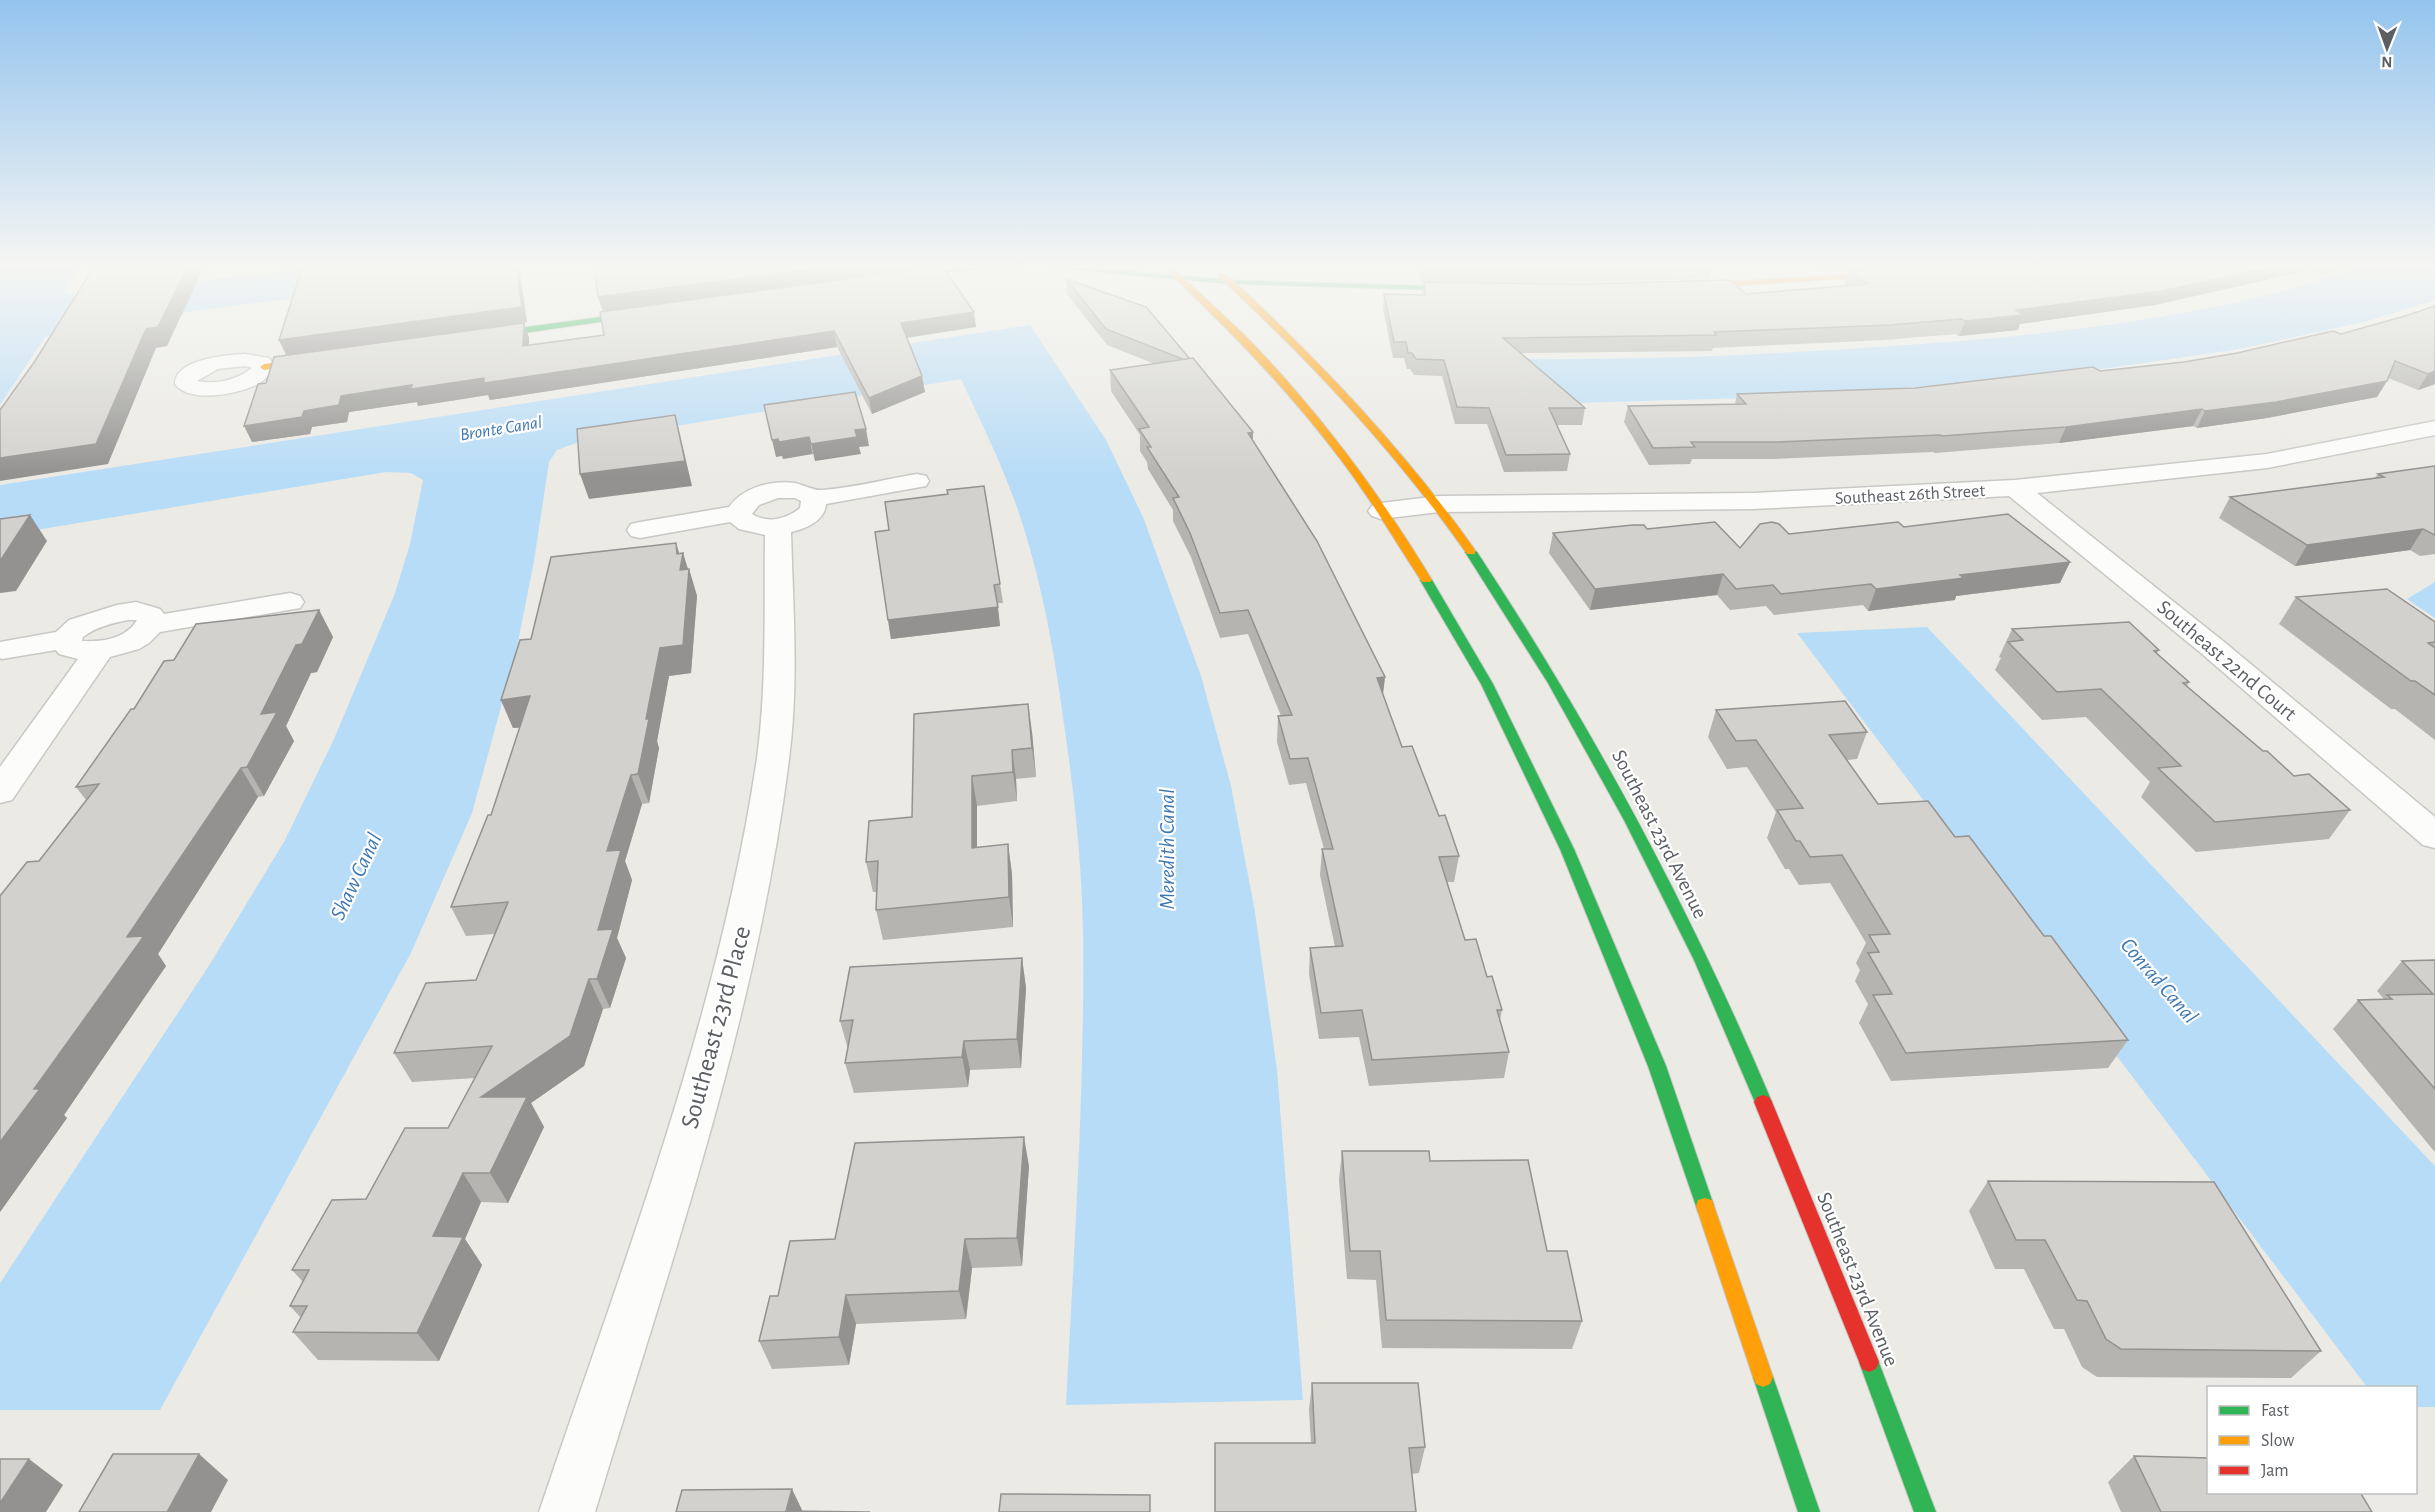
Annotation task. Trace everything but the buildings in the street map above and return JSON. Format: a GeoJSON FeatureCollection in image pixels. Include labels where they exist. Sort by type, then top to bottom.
{"type":"FeatureCollection","features":[{"type":"Feature","properties":{"kind":"street"},"geometry":{"type":"LineString","coordinates":[[463,339],[487,336]]}},
{"type":"Feature","properties":{"kind":"street"},"geometry":{"type":"LineString","coordinates":[[1239,336],[1306,409],[1381,511],[1422,573],[1487,684],[1567,849],[1658,1066],[1809,1512]]}},
{"type":"Feature","properties":{"kind":"street","name":"Southeast 23rd Avenue"},"geometry":{"type":"LineString","coordinates":[[1289,336],[1350,398],[1439,504],[1517,619],[1575,715],[1672,900],[1748,1064],[1877,1383],[1926,1512]]}},
{"type":"Feature","properties":{"kind":"street"},"geometry":{"type":"LineString","coordinates":[[264,367],[334,357]]}},
{"type":"Feature","properties":{"kind":"street","name":"Southeast 26th Street"},"geometry":{"type":"LineString","coordinates":[[1381,511],[1439,504],[1754,501],[1953,493],[2267,461],[2435,428]]}},
{"type":"Feature","properties":{"kind":"street"},"geometry":{"type":"LineString","coordinates":[[640,530],[739,513],[747,501],[767,492],[790,490],[814,499],[917,481]]}},
{"type":"Feature","properties":{"kind":"street","name":"Southeast 22nd Court"},"geometry":{"type":"LineString","coordinates":[[2015,488],[2212,647],[2435,836]]}},
{"type":"Feature","properties":{"kind":"street"},"geometry":{"type":"LineString","coordinates":[[739,513],[746,523],[754,526],[778,526],[808,515],[813,510],[814,499]]}},
{"type":"Feature","properties":{"kind":"street","name":"Southeast 23rd Place"},"geometry":{"type":"LineString","coordinates":[[567,1512],[704,1083],[748,901],[773,759],[779,700],[778,526]]}},
{"type":"Feature","properties":{"kind":"street"},"geometry":{"type":"LineString","coordinates":[[150,625],[290,602]]}},
{"type":"Feature","properties":{"kind":"street"},"geometry":{"type":"LineString","coordinates":[[2,650],[67,639],[78,627],[88,621],[119,612],[144,612],[152,620],[146,631],[125,643],[99,651],[78,651],[70,648],[67,639]]}},
{"type":"Feature","properties":{"kind":"street"},"geometry":{"type":"LineString","coordinates":[[0,792],[99,651]]}},
{"type":"Feature","properties":{"kind":"water"},"geometry":{"type":"Polygon","coordinates":[[[0,336],[49,336],[45,337],[0,405],[0,336]]]}},
{"type":"Feature","properties":{"kind":"water"},"geometry":{"type":"Polygon","coordinates":[[[962,336],[1037,336],[1106,440],[1143,517],[1201,676],[1231,786],[1255,912],[1277,1070],[1303,1400],[1066,1405],[1082,1051],[1083,933],[1077,828],[1056,667],[1039,582],[1008,484],[961,379],[579,442],[557,450],[549,462],[534,561],[516,652],[472,813],[411,953],[160,1410],[0,1410],[0,1283],[210,964],[285,840],[334,739],[394,596],[410,544],[423,480],[411,473],[386,472],[0,536],[0,485],[962,336]]]}},
{"type":"Feature","properties":{"kind":"water"},"geometry":{"type":"Polygon","coordinates":[[[2013,336],[2301,336],[2239,349],[2002,381],[1747,398],[1574,403],[1517,359],[1765,354],[2013,336]]]}},
{"type":"Feature","properties":{"kind":"water"},"geometry":{"type":"Polygon","coordinates":[[[2435,582],[2435,618],[2407,599],[2435,582]]]}},
{"type":"Feature","properties":{"kind":"water","name":"Conrad Canal"},"geometry":{"type":"Polygon","coordinates":[[[1927,627],[2435,1166],[2435,1407],[2417,1407],[2417,1386],[2366,1386],[1797,633],[1927,627]]]}},
{"type":"Feature","properties":{"kind":"traffic: fast"},"geometry":{"type":"LineString","coordinates":[[1471,552],[1554,683],[1632,820],[1701,960],[1763,1102]]}},
{"type":"Feature","properties":{"kind":"traffic: fast"},"geometry":{"type":"LineString","coordinates":[[1426,580],[1487,684],[1567,849],[1657,1066],[1705,1206]]}},
{"type":"Feature","properties":{"kind":"traffic: fast"},"geometry":{"type":"LineString","coordinates":[[1869,1362],[1925,1512]]}},
{"type":"Feature","properties":{"kind":"traffic: fast"},"geometry":{"type":"LineString","coordinates":[[1763,1377],[1809,1512]]}},
{"type":"Feature","properties":{"kind":"traffic: slow"},"geometry":{"type":"LineString","coordinates":[[1240,336],[1300,402],[1346,459],[1388,519],[1426,580]]}},
{"type":"Feature","properties":{"kind":"traffic: slow"},"geometry":{"type":"LineString","coordinates":[[1286,336],[1386,441],[1416,477],[1471,552]]}},
{"type":"Feature","properties":{"kind":"traffic: slow"},"geometry":{"type":"LineString","coordinates":[[264,367],[315,360]]}},
{"type":"Feature","properties":{"kind":"traffic: slow"},"geometry":{"type":"LineString","coordinates":[[1705,1206],[1763,1377]]}},
{"type":"Feature","properties":{"kind":"traffic: jam"},"geometry":{"type":"LineString","coordinates":[[1763,1102],[1869,1362]]}},
{"type":"Feature","properties":{"kind":"water label","name":"Bronte Canal"},"geometry":{"type":"Point","coordinates":[501,428]}},
{"type":"Feature","properties":{"kind":"water label","name":"Meredith Canal"},"geometry":{"type":"Point","coordinates":[1166,849]}},
{"type":"Feature","properties":{"kind":"water label","name":"Shaw Canal"},"geometry":{"type":"Point","coordinates":[355,876]}}]}
